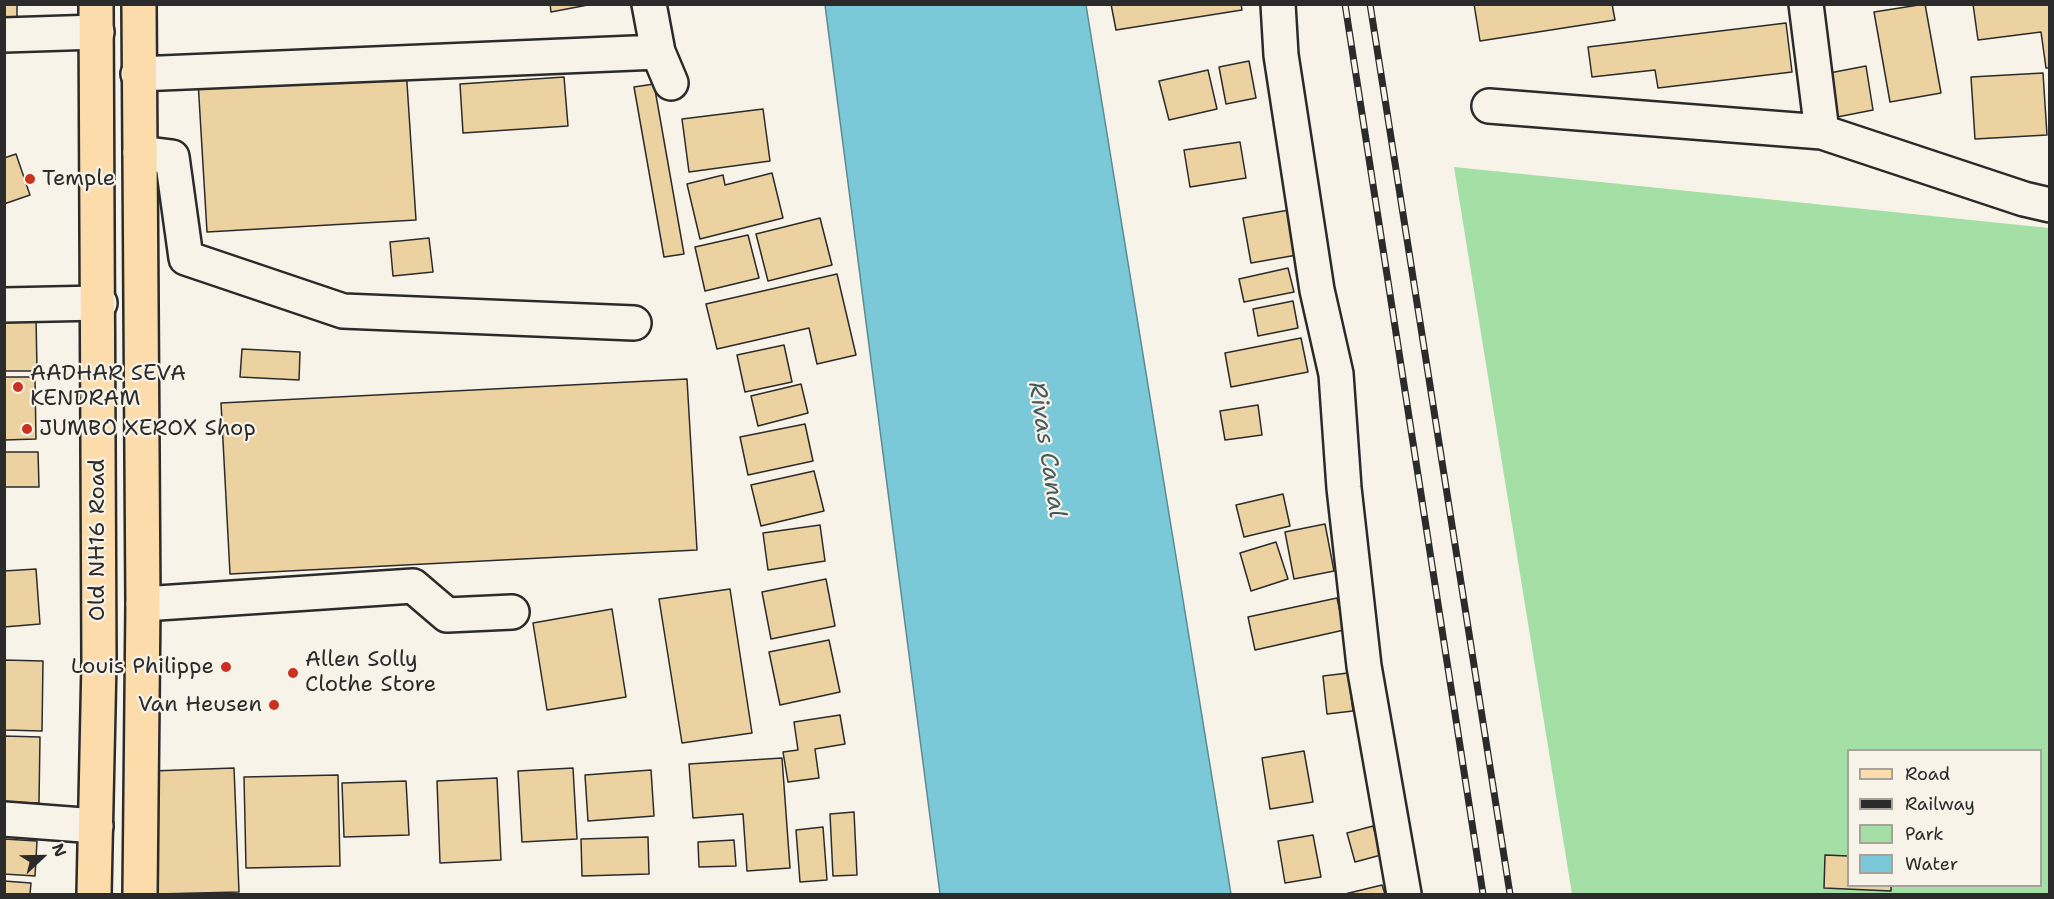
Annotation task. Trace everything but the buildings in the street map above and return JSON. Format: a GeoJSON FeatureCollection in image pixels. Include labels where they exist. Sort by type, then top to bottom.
{"type":"FeatureCollection","features":[{"type":"Feature","properties":{"kind":"main road","name":"Old NH16 Road"},"geometry":{"type":"LineString","coordinates":[[139,4],[143,604],[140,894]]}},
{"type":"Feature","properties":{"kind":"main road","name":"Old NH16 Road"},"geometry":{"type":"LineString","coordinates":[[94,894],[100,303],[97,18]]}},
{"type":"Feature","properties":{"kind":"street"},"geometry":{"type":"LineString","coordinates":[[649,4],[658,52],[671,83]]}},
{"type":"Feature","properties":{"kind":"street"},"geometry":{"type":"LineString","coordinates":[[1278,4],[1281,55],[1317,290],[1336,374],[1344,488],[1364,666],[1404,894]]}},
{"type":"Feature","properties":{"kind":"street"},"geometry":{"type":"LineString","coordinates":[[1806,4],[1822,132]]}},
{"type":"Feature","properties":{"kind":"street"},"geometry":{"type":"LineString","coordinates":[[4,35],[97,18]]}},
{"type":"Feature","properties":{"kind":"street"},"geometry":{"type":"LineString","coordinates":[[138,74],[658,52]]}},
{"type":"Feature","properties":{"kind":"street"},"geometry":{"type":"LineString","coordinates":[[1490,106],[1822,132],[2024,199],[2049,205]]}},
{"type":"Feature","properties":{"kind":"street"},"geometry":{"type":"LineString","coordinates":[[140,153],[172,157],[186,258],[343,312],[634,324]]}},
{"type":"Feature","properties":{"kind":"street"},"geometry":{"type":"LineString","coordinates":[[4,304],[100,303]]}},
{"type":"Feature","properties":{"kind":"street"},"geometry":{"type":"LineString","coordinates":[[143,604],[413,586],[447,615],[512,612]]}},
{"type":"Feature","properties":{"kind":"street"},"geometry":{"type":"LineString","coordinates":[[4,819],[96,826]]}},
{"type":"Feature","properties":{"kind":"green space"},"geometry":{"type":"Polygon","coordinates":[[[1454,167],[2049,228],[2049,894],[1572,894],[1454,167]]]}},
{"type":"Feature","properties":{"kind":"water","name":"Rivas Canal"},"geometry":{"type":"Polygon","coordinates":[[[825,5],[1086,5],[1231,894],[940,894],[825,5]]]}},
{"type":"Feature","properties":{"kind":"railway"},"geometry":{"type":"LineString","coordinates":[[1345,4],[1483,894]]}},
{"type":"Feature","properties":{"kind":"railway"},"geometry":{"type":"LineString","coordinates":[[1370,4],[1510,894]]}},
{"type":"Feature","properties":{"kind":"place","name":"Temple"},"geometry":{"type":"Point","coordinates":[30,179]}},
{"type":"Feature","properties":{"kind":"place","name":"AADHAR SEVA KENDRAM"},"geometry":{"type":"Point","coordinates":[18,387]}},
{"type":"Feature","properties":{"kind":"place","name":"JUMBO XEROX Shop"},"geometry":{"type":"Point","coordinates":[27,429]}},
{"type":"Feature","properties":{"kind":"place","name":"Louis Philippe"},"geometry":{"type":"Point","coordinates":[226,667]}},
{"type":"Feature","properties":{"kind":"place","name":"Allen Solly Clothe Store"},"geometry":{"type":"Point","coordinates":[293,673]}},
{"type":"Feature","properties":{"kind":"place","name":"Van Heusen"},"geometry":{"type":"Point","coordinates":[274,705]}}]}
